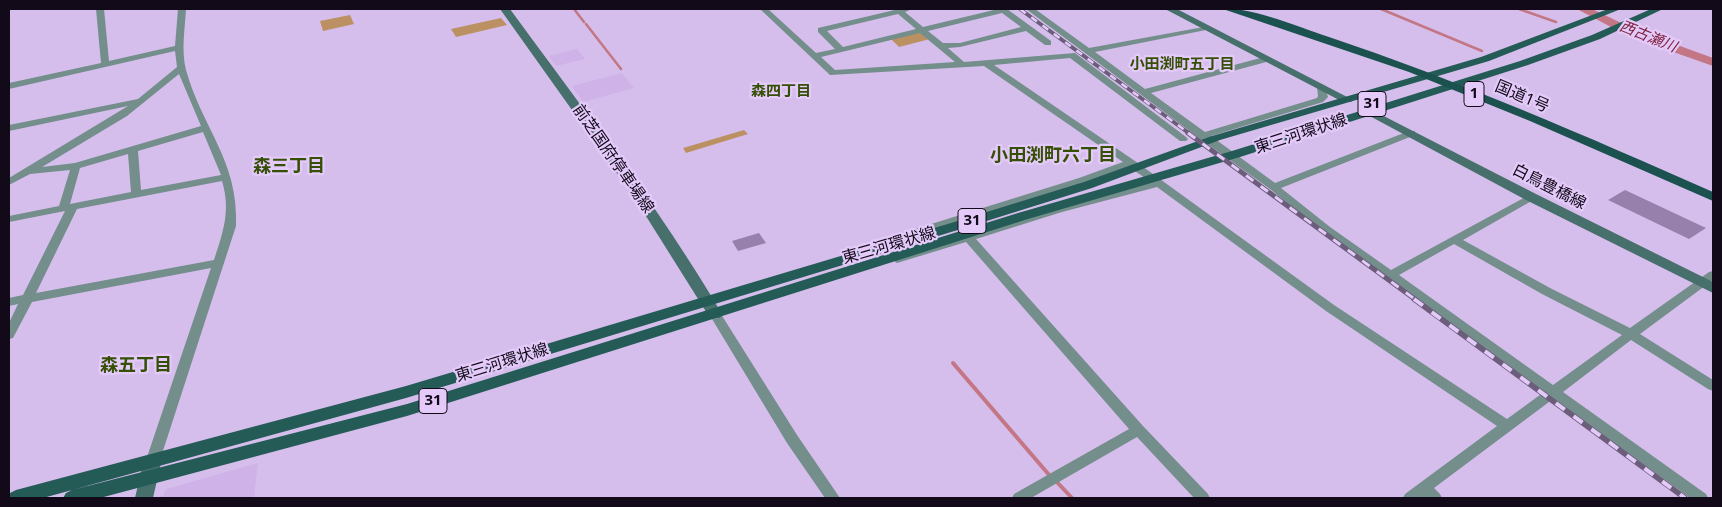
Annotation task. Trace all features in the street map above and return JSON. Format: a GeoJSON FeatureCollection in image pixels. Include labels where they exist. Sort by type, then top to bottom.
{"type":"FeatureCollection","features":[{"type":"Feature","properties":{"kind":"highway","name":"国道1号"},"geometry":{"type":"LineString","coordinates":[[1228,9],[1322,37],[1432,74]]}},
{"type":"Feature","properties":{"kind":"highway","name":"国道1号"},"geometry":{"type":"LineString","coordinates":[[1243,9],[1432,74],[1561,123],[1713,191]]}},
{"type":"Feature","properties":{"kind":"highway","name":"国道1号"},"geometry":{"type":"LineString","coordinates":[[1457,84],[1713,197]]}},
{"type":"Feature","properties":{"kind":"main road","name":"前芝国府停車場線"},"geometry":{"type":"LineString","coordinates":[[505,9],[608,149],[711,308]]}},
{"type":"Feature","properties":{"kind":"main road"},"geometry":{"type":"LineString","coordinates":[[1170,9],[1347,100]]}},
{"type":"Feature","properties":{"kind":"main road","name":"東三河環状線"},"geometry":{"type":"LineString","coordinates":[[711,308],[869,264],[964,233],[1093,189],[1216,138],[1485,58],[1616,9]]}},
{"type":"Feature","properties":{"kind":"main road","name":"東三河環状線"},"geometry":{"type":"LineString","coordinates":[[16,498],[151,470],[407,410],[711,308],[855,255],[964,233],[1018,211],[1208,156],[1502,64],[1598,30],[1646,9]]}},
{"type":"Feature","properties":{"kind":"main road","name":"東三河環状線"},"geometry":{"type":"LineString","coordinates":[[1093,189],[1236,154],[1370,112],[1596,37],[1658,9]]}},
{"type":"Feature","properties":{"kind":"main road","name":"白鳥豊橋線"},"geometry":{"type":"LineString","coordinates":[[1370,112],[1531,197],[1709,282]]}},
{"type":"Feature","properties":{"kind":"main road","name":"東三河環状線"},"geometry":{"type":"LineString","coordinates":[[72,498],[151,470]]}},
{"type":"Feature","properties":{"kind":"main road"},"geometry":{"type":"LineString","coordinates":[[144,498],[151,470]]}},
{"type":"Feature","properties":{"kind":"street"},"geometry":{"type":"LineString","coordinates":[[100,9],[105,64]]}},
{"type":"Feature","properties":{"kind":"street"},"geometry":{"type":"LineString","coordinates":[[151,470],[233,212],[232,196],[226,177],[181,68],[182,9]]}},
{"type":"Feature","properties":{"kind":"street"},"geometry":{"type":"LineString","coordinates":[[764,9],[833,73],[986,63],[1072,55],[1183,140]]}},
{"type":"Feature","properties":{"kind":"street"},"geometry":{"type":"LineString","coordinates":[[841,50],[821,30],[908,9]]}},
{"type":"Feature","properties":{"kind":"street"},"geometry":{"type":"LineString","coordinates":[[815,56],[1003,9],[1048,43]]}},
{"type":"Feature","properties":{"kind":"street"},"geometry":{"type":"LineString","coordinates":[[1030,9],[1274,187],[1326,229],[1701,498]]}},
{"type":"Feature","properties":{"kind":"street"},"geometry":{"type":"LineString","coordinates":[[898,11],[963,64]]}},
{"type":"Feature","properties":{"kind":"street"},"geometry":{"type":"LineString","coordinates":[[942,46],[960,45],[1027,28]]}},
{"type":"Feature","properties":{"kind":"street"},"geometry":{"type":"LineString","coordinates":[[1088,51],[1206,28]]}},
{"type":"Feature","properties":{"kind":"street"},"geometry":{"type":"LineString","coordinates":[[9,86],[180,47]]}},
{"type":"Feature","properties":{"kind":"street"},"geometry":{"type":"LineString","coordinates":[[1144,92],[1267,58]]}},
{"type":"Feature","properties":{"kind":"street"},"geometry":{"type":"LineString","coordinates":[[986,63],[1131,163],[1330,308],[1506,425]]}},
{"type":"Feature","properties":{"kind":"street"},"geometry":{"type":"LineString","coordinates":[[9,182],[124,114],[181,68]]}},
{"type":"Feature","properties":{"kind":"street"},"geometry":{"type":"LineString","coordinates":[[1202,136],[1320,100],[1323,97],[1321,87]]}},
{"type":"Feature","properties":{"kind":"street"},"geometry":{"type":"LineString","coordinates":[[9,128],[143,100]]}},
{"type":"Feature","properties":{"kind":"street"},"geometry":{"type":"LineString","coordinates":[[28,171],[76,166],[205,128]]}},
{"type":"Feature","properties":{"kind":"street"},"geometry":{"type":"LineString","coordinates":[[1274,187],[1412,133]]}},
{"type":"Feature","properties":{"kind":"street"},"geometry":{"type":"LineString","coordinates":[[132,150],[136,195]]}},
{"type":"Feature","properties":{"kind":"street"},"geometry":{"type":"LineString","coordinates":[[855,255],[887,241],[1083,180],[1131,163]]}},
{"type":"Feature","properties":{"kind":"street"},"geometry":{"type":"LineString","coordinates":[[9,335],[68,208],[76,166]]}},
{"type":"Feature","properties":{"kind":"street"},"geometry":{"type":"LineString","coordinates":[[9,219],[226,177]]}},
{"type":"Feature","properties":{"kind":"street"},"geometry":{"type":"LineString","coordinates":[[1159,183],[964,233],[1138,430],[1204,498]]}},
{"type":"Feature","properties":{"kind":"street"},"geometry":{"type":"LineString","coordinates":[[1391,275],[1531,197]]}},
{"type":"Feature","properties":{"kind":"street"},"geometry":{"type":"LineString","coordinates":[[1455,240],[1546,291],[1630,334],[1713,386]]}},
{"type":"Feature","properties":{"kind":"street"},"geometry":{"type":"LineString","coordinates":[[9,302],[218,263]]}},
{"type":"Feature","properties":{"kind":"street"},"geometry":{"type":"LineString","coordinates":[[1410,498],[1430,493],[1506,425],[1554,392],[1630,334],[1709,282]]}},
{"type":"Feature","properties":{"kind":"street"},"geometry":{"type":"LineString","coordinates":[[711,308],[792,439],[833,498]]}},
{"type":"Feature","properties":{"kind":"street"},"geometry":{"type":"LineString","coordinates":[[1019,498],[1138,430]]}},
{"type":"Feature","properties":{"kind":"shaded area"},"geometry":{"type":"Polygon","coordinates":[[[350,15],[354,24],[323,31],[320,21],[350,15]]]}},
{"type":"Feature","properties":{"kind":"shaded area"},"geometry":{"type":"Polygon","coordinates":[[[501,18],[507,25],[456,37],[451,29],[501,18]]]}},
{"type":"Feature","properties":{"kind":"shaded area"},"geometry":{"type":"Polygon","coordinates":[[[922,32],[930,39],[899,47],[891,39],[922,32]]]}},
{"type":"Feature","properties":{"kind":"shaded area"},"geometry":{"type":"Polygon","coordinates":[[[577,49],[585,59],[556,66],[549,56],[577,49]]]}},
{"type":"Feature","properties":{"kind":"shaded area"},"geometry":{"type":"Polygon","coordinates":[[[622,73],[634,88],[583,102],[572,86],[622,73]]]}},
{"type":"Feature","properties":{"kind":"shaded area"},"geometry":{"type":"Polygon","coordinates":[[[744,130],[748,134],[686,153],[683,148],[744,130]]]}},
{"type":"Feature","properties":{"kind":"shaded area"},"geometry":{"type":"Polygon","coordinates":[[[258,463],[254,498],[155,498],[163,496],[166,489],[258,463]]]}},
{"type":"Feature","properties":{"kind":"building"},"geometry":{"type":"Polygon","coordinates":[[[1625,190],[1706,228],[1689,239],[1608,200],[1625,190]]]}},
{"type":"Feature","properties":{"kind":"building"},"geometry":{"type":"Polygon","coordinates":[[[759,233],[766,243],[738,251],[732,241],[759,233]]]}},
{"type":"Feature","properties":{"kind":"waterway"},"geometry":{"type":"LineString","coordinates":[[574,9],[584,22]]}},
{"type":"Feature","properties":{"kind":"waterway"},"geometry":{"type":"LineString","coordinates":[[1381,9],[1482,51]]}},
{"type":"Feature","properties":{"kind":"waterway"},"geometry":{"type":"LineString","coordinates":[[1519,9],[1556,22]]}},
{"type":"Feature","properties":{"kind":"waterway","name":"西古瀬川"},"geometry":{"type":"LineString","coordinates":[[1583,9],[1632,33],[1713,62]]}},
{"type":"Feature","properties":{"kind":"waterway"},"geometry":{"type":"LineString","coordinates":[[586,24],[621,69]]}},
{"type":"Feature","properties":{"kind":"waterway"},"geometry":{"type":"LineString","coordinates":[[953,363],[1050,476]]}},
{"type":"Feature","properties":{"kind":"waterway"},"geometry":{"type":"LineString","coordinates":[[1055,480],[1072,498]]}},
{"type":"Feature","properties":{"kind":"railway"},"geometry":{"type":"LineString","coordinates":[[1020,9],[1190,134]]}},
{"type":"Feature","properties":{"kind":"railway"},"geometry":{"type":"LineString","coordinates":[[1188,133],[1416,300]]}},
{"type":"Feature","properties":{"kind":"railway"},"geometry":{"type":"LineString","coordinates":[[1414,299],[1685,498]]}},
{"type":"Feature","properties":{"kind":"district","name":"小田渕町五丁目"},"geometry":{"type":"Point","coordinates":[1182,65]}},
{"type":"Feature","properties":{"kind":"district","name":"森四丁目"},"geometry":{"type":"Point","coordinates":[781,92]}},
{"type":"Feature","properties":{"kind":"district","name":"小田渕町六丁目"},"geometry":{"type":"Point","coordinates":[1053,156]}},
{"type":"Feature","properties":{"kind":"district","name":"森三丁目"},"geometry":{"type":"Point","coordinates":[289,167]}},
{"type":"Feature","properties":{"kind":"district","name":"森五丁目"},"geometry":{"type":"Point","coordinates":[136,366]}}]}
